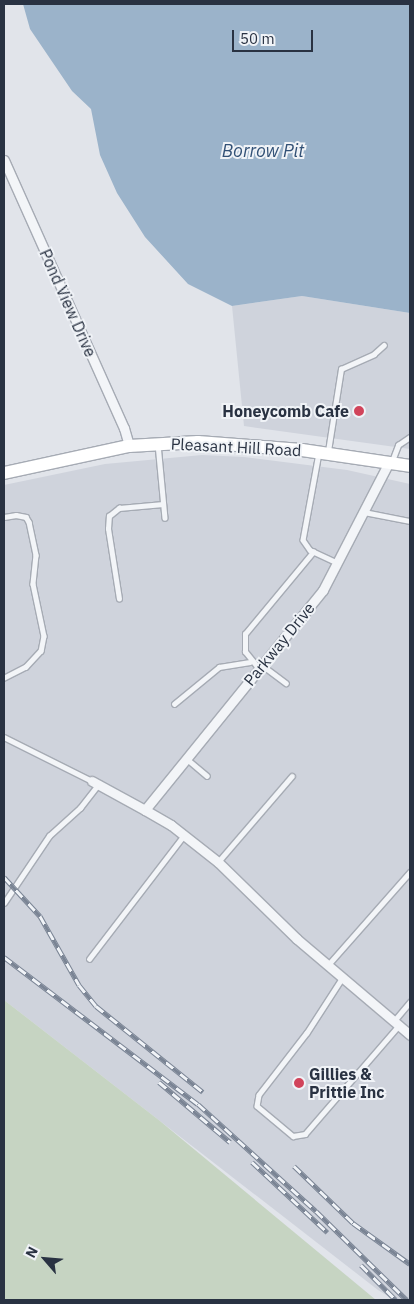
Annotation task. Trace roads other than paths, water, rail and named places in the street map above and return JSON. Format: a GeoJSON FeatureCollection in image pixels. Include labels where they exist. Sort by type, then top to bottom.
{"type":"FeatureCollection","features":[{"type":"Feature","properties":{"kind":"street","name":"Pond View Drive"},"geometry":{"type":"LineString","coordinates":[[4,160],[6,173],[120,419],[129,446]]}},
{"type":"Feature","properties":{"kind":"street","name":"Pleasant Hill Road"},"geometry":{"type":"LineString","coordinates":[[4,473],[129,446],[198,442],[324,452],[410,466]]}},
{"type":"Feature","properties":{"kind":"street","name":"Parkway Drive"},"geometry":{"type":"LineString","coordinates":[[145,810],[323,590],[391,462]]}},
{"type":"Feature","properties":{"kind":"street"},"geometry":{"type":"LineString","coordinates":[[95,782],[145,810],[184,835],[218,862],[342,979],[410,1035]]}},
{"type":"Feature","properties":{"kind":"lane"},"geometry":{"type":"LineString","coordinates":[[338,563],[313,552],[306,545],[302,531],[324,452],[341,369],[374,354],[384,345]]}},
{"type":"Feature","properties":{"kind":"lane"},"geometry":{"type":"LineString","coordinates":[[391,462],[398,445],[410,437]]}},
{"type":"Feature","properties":{"kind":"lane"},"geometry":{"type":"LineString","coordinates":[[158,443],[165,518]]}},
{"type":"Feature","properties":{"kind":"lane"},"geometry":{"type":"LineString","coordinates":[[119,599],[108,529],[109,516],[119,508],[163,504]]}},
{"type":"Feature","properties":{"kind":"lane"},"geometry":{"type":"LineString","coordinates":[[364,512],[410,521]]}},
{"type":"Feature","properties":{"kind":"lane"},"geometry":{"type":"LineString","coordinates":[[4,517],[16,515],[26,517],[29,522],[36,555],[33,584],[44,636],[41,651],[26,667],[4,678]]}},
{"type":"Feature","properties":{"kind":"lane"},"geometry":{"type":"LineString","coordinates":[[250,662],[243,644],[247,630],[313,552]]}},
{"type":"Feature","properties":{"kind":"lane"},"geometry":{"type":"LineString","coordinates":[[174,704],[218,668],[250,662],[286,683]]}},
{"type":"Feature","properties":{"kind":"lane"},"geometry":{"type":"LineString","coordinates":[[4,737],[95,782],[80,808],[49,836],[4,903]]}},
{"type":"Feature","properties":{"kind":"lane"},"geometry":{"type":"LineString","coordinates":[[186,758],[207,776]]}},
{"type":"Feature","properties":{"kind":"lane"},"geometry":{"type":"LineString","coordinates":[[218,862],[292,776]]}},
{"type":"Feature","properties":{"kind":"lane"},"geometry":{"type":"LineString","coordinates":[[89,959],[184,835]]}},
{"type":"Feature","properties":{"kind":"lane"},"geometry":{"type":"LineString","coordinates":[[328,966],[410,872]]}},
{"type":"Feature","properties":{"kind":"lane"},"geometry":{"type":"LineString","coordinates":[[342,979],[306,1033],[259,1095],[257,1106],[292,1136],[305,1134],[396,1023],[410,1002]]}},
{"type":"Feature","properties":{"kind":"water","name":"Borrow Pit"},"geometry":{"type":"Polygon","coordinates":[[[23,4],[410,4],[410,313],[302,296],[232,306],[188,284],[145,237],[117,193],[100,155],[91,109],[72,91],[30,29],[23,4]]]}},
{"type":"Feature","properties":{"kind":"railway"},"geometry":{"type":"LineString","coordinates":[[4,877],[40,916],[79,985],[96,1006],[203,1092]]}},
{"type":"Feature","properties":{"kind":"railway"},"geometry":{"type":"LineString","coordinates":[[4,957],[198,1104],[316,1211],[407,1300]]}},
{"type":"Feature","properties":{"kind":"railway"},"geometry":{"type":"LineString","coordinates":[[159,1082],[230,1142]]}},
{"type":"Feature","properties":{"kind":"railway"},"geometry":{"type":"LineString","coordinates":[[252,1162],[327,1232]]}},
{"type":"Feature","properties":{"kind":"railway"},"geometry":{"type":"LineString","coordinates":[[294,1166],[353,1223],[410,1264]]}},
{"type":"Feature","properties":{"kind":"railway"},"geometry":{"type":"LineString","coordinates":[[361,1265],[396,1300]]}},
{"type":"Feature","properties":{"kind":"place","name":"Honeycomb Cafe"},"geometry":{"type":"Point","coordinates":[359,411]}},
{"type":"Feature","properties":{"kind":"place","name":"Gillies & Prittie Inc"},"geometry":{"type":"Point","coordinates":[299,1083]}}]}
